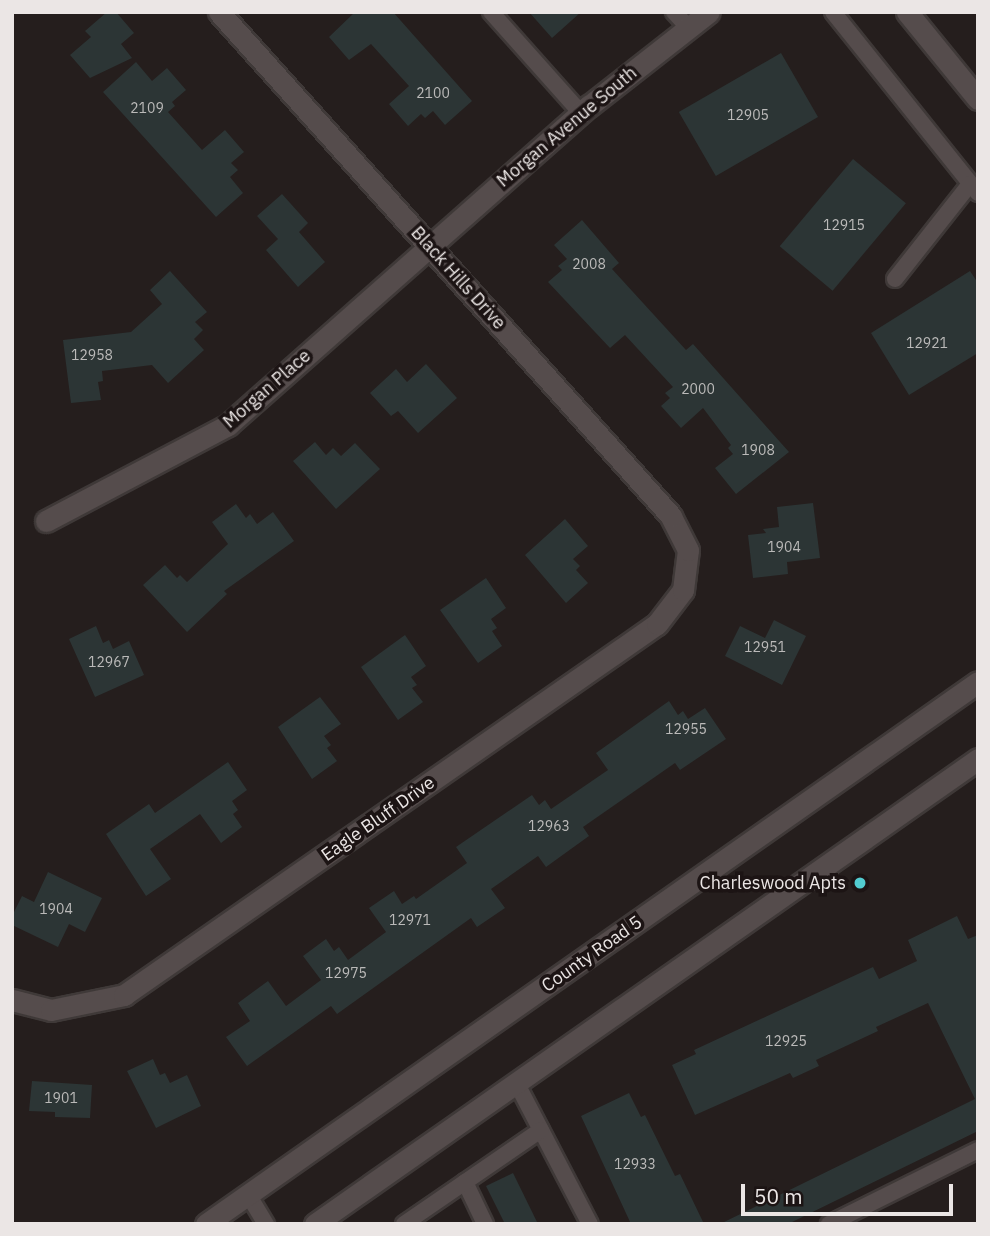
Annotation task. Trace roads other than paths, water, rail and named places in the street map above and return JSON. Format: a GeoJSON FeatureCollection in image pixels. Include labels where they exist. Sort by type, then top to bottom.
{"type":"FeatureCollection","features":[{"type":"Feature","properties":{"kind":"street","name":"Black Hills Drive"},"geometry":{"type":"LineString","coordinates":[[219,12],[671,516],[688,550]]}},
{"type":"Feature","properties":{"kind":"street","name":"Morgan Avenue South"},"geometry":{"type":"LineString","coordinates":[[429,246],[682,20],[709,12]]}},
{"type":"Feature","properties":{"kind":"street"},"geometry":{"type":"LineString","coordinates":[[907,12],[978,100]]}},
{"type":"Feature","properties":{"kind":"street","name":"Morgan Place"},"geometry":{"type":"LineString","coordinates":[[46,522],[228,425],[429,246]]}},
{"type":"Feature","properties":{"kind":"street","name":"Eagle Bluff Drive"},"geometry":{"type":"LineString","coordinates":[[12,1000],[51,1010],[124,995],[657,624],[683,590],[688,550]]}},
{"type":"Feature","properties":{"kind":"street","name":"County Road 5"},"geometry":{"type":"LineString","coordinates":[[206,1224],[978,682]]}},
{"type":"Feature","properties":{"kind":"street"},"geometry":{"type":"LineString","coordinates":[[315,1224],[978,759]]}},
{"type":"Feature","properties":{"kind":"lane"},"geometry":{"type":"LineString","coordinates":[[491,12],[581,113]]}},
{"type":"Feature","properties":{"kind":"lane"},"geometry":{"type":"LineString","coordinates":[[833,12],[974,188],[895,279]]}},
{"type":"Feature","properties":{"kind":"lane"},"geometry":{"type":"LineString","coordinates":[[517,1084],[590,1224]]}},
{"type":"Feature","properties":{"kind":"lane"},"geometry":{"type":"LineString","coordinates":[[404,1224],[541,1130]]}},
{"type":"Feature","properties":{"kind":"lane"},"geometry":{"type":"LineString","coordinates":[[830,1224],[978,1150]]}},
{"type":"Feature","properties":{"kind":"lane"},"geometry":{"type":"LineString","coordinates":[[465,1182],[481,1222]]}},
{"type":"Feature","properties":{"kind":"lane"},"geometry":{"type":"LineString","coordinates":[[249,1196],[266,1224]]}},
{"type":"Feature","properties":{"kind":"place","name":"Charleswood Apts"},"geometry":{"type":"Point","coordinates":[860,883]}}]}
